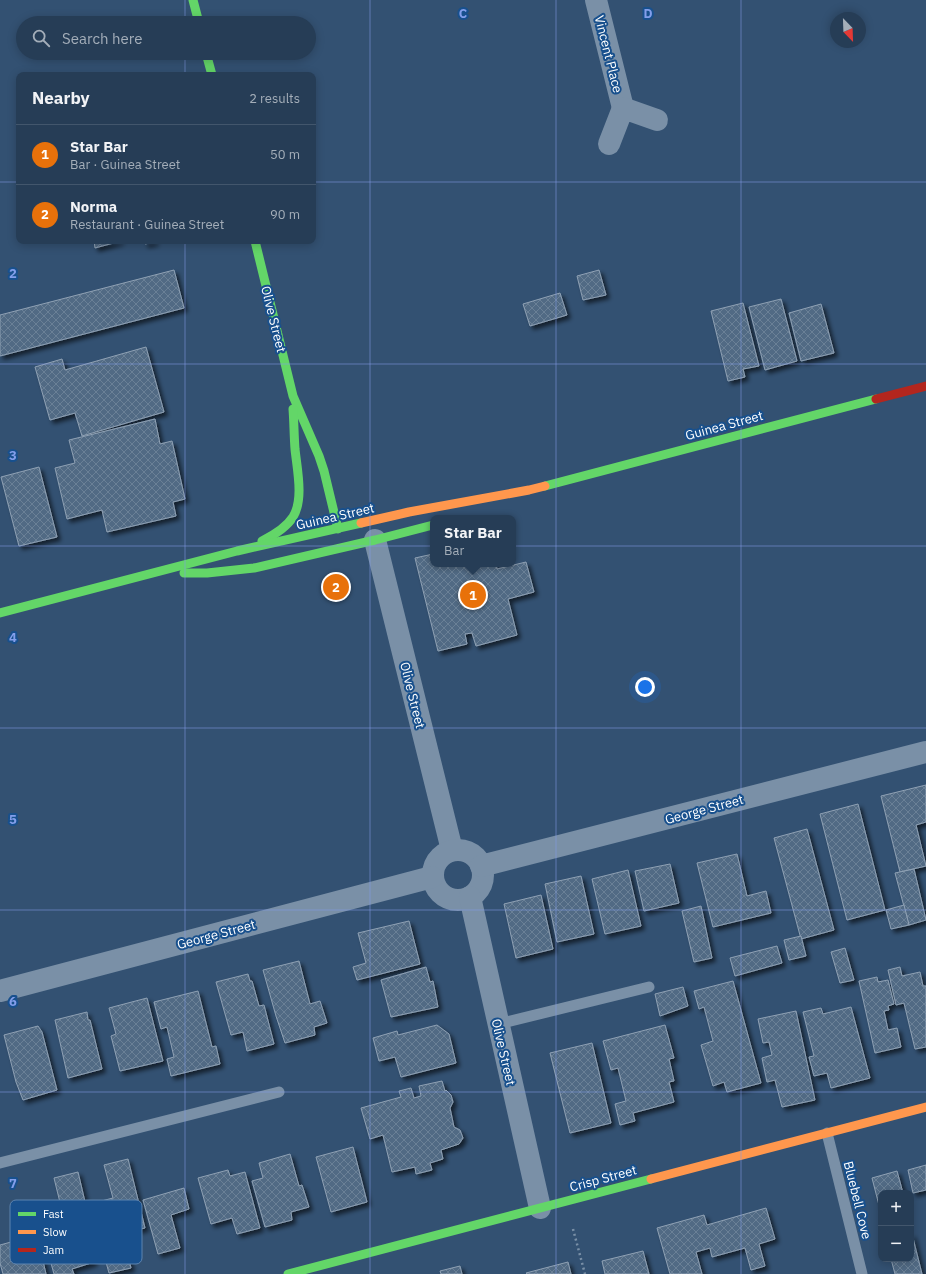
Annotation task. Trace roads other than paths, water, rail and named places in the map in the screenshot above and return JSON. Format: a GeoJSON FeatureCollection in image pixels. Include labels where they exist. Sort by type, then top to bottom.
{"type":"FeatureCollection","features":[{"type":"Feature","properties":{"kind":"street"},"geometry":{"type":"LineString","coordinates":[[193,0],[197,16]]}},
{"type":"Feature","properties":{"kind":"street","name":"Vincent Place"},"geometry":{"type":"LineString","coordinates":[[596,0],[623,108]]}},
{"type":"Feature","properties":{"kind":"street"},"geometry":{"type":"LineString","coordinates":[[208,60],[211,72]]}},
{"type":"Feature","properties":{"kind":"street"},"geometry":{"type":"LineString","coordinates":[[609,144],[623,108],[658,120]]}},
{"type":"Feature","properties":{"kind":"street","name":"Olive Street"},"geometry":{"type":"LineString","coordinates":[[255,244],[293,396],[321,460],[338,529]]}},
{"type":"Feature","properties":{"kind":"street","name":"Guinea Street"},"geometry":{"type":"LineString","coordinates":[[0,613],[236,551],[431,508],[529,490],[926,386]]}},
{"type":"Feature","properties":{"kind":"street","name":"Olive Street"},"geometry":{"type":"LineString","coordinates":[[236,551],[259,542],[281,530],[293,518],[298,507],[300,492],[296,456],[293,396]]}},
{"type":"Feature","properties":{"kind":"street","name":"Guinea Street"},"geometry":{"type":"LineString","coordinates":[[485,507],[529,490]]}},
{"type":"Feature","properties":{"kind":"street","name":"Guinea Street"},"geometry":{"type":"LineString","coordinates":[[148,574],[207,573],[254,568],[430,526]]}},
{"type":"Feature","properties":{"kind":"street"},"geometry":{"type":"LineString","coordinates":[[287,559],[318,543],[338,529]]}},
{"type":"Feature","properties":{"kind":"street","name":"Olive Street"},"geometry":{"type":"LineString","coordinates":[[375,540],[452,850]]}},
{"type":"Feature","properties":{"kind":"street","name":"George Street"},"geometry":{"type":"LineString","coordinates":[[481,866],[926,752]]}},
{"type":"Feature","properties":{"kind":"street"},"geometry":{"type":"LineString","coordinates":[[452,850],[466,851],[473,854],[478,859],[483,872],[480,887],[470,897],[462,900],[446,897],[439,892],[432,877],[435,863],[446,852],[452,850]]}},
{"type":"Feature","properties":{"kind":"street","name":"George Street"},"geometry":{"type":"LineString","coordinates":[[0,991],[432,877]]}},
{"type":"Feature","properties":{"kind":"street","name":"Olive Street"},"geometry":{"type":"LineString","coordinates":[[470,897],[540,1208]]}},
{"type":"Feature","properties":{"kind":"street","name":"Crisp Street"},"geometry":{"type":"LineString","coordinates":[[292,1273],[926,1106]]}},
{"type":"Feature","properties":{"kind":"lane"},"geometry":{"type":"LineString","coordinates":[[498,1024],[649,987]]}},
{"type":"Feature","properties":{"kind":"lane"},"geometry":{"type":"LineString","coordinates":[[0,1163],[279,1092]]}},
{"type":"Feature","properties":{"kind":"lane","name":"Bluebell Cove"},"geometry":{"type":"LineString","coordinates":[[827,1133],[862,1274]]}},
{"type":"Feature","properties":{"kind":"place","name":"Norma"},"geometry":{"type":"Point","coordinates":[336,587]}},
{"type":"Feature","properties":{"kind":"place","name":"Star Bar"},"geometry":{"type":"Point","coordinates":[473,595]}}]}
